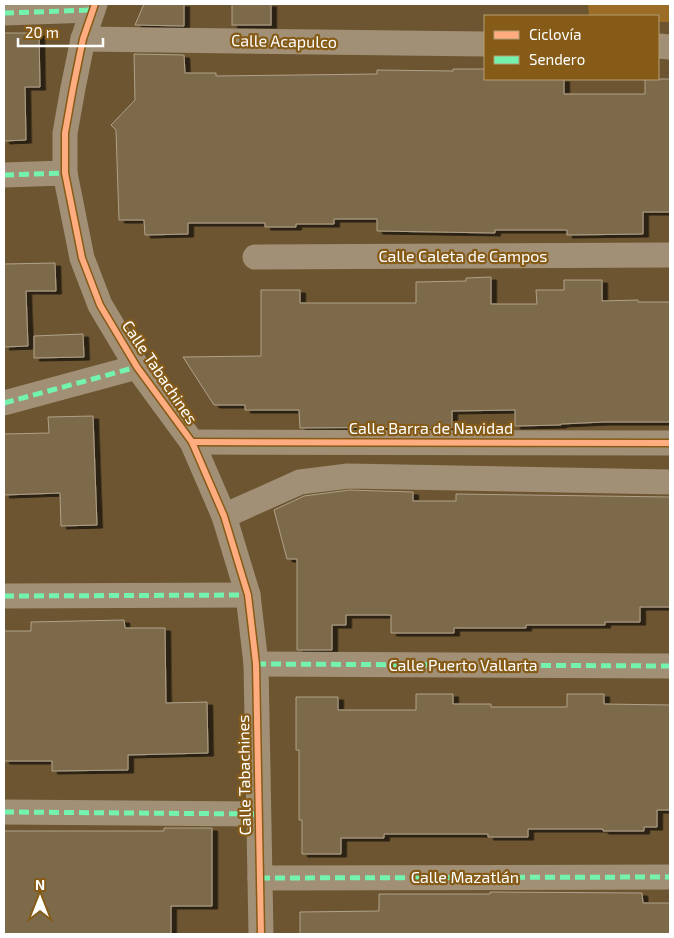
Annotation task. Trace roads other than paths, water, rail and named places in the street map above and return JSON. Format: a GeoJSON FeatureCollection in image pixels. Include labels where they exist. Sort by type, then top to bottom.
{"type":"FeatureCollection","features":[{"type":"Feature","properties":{"kind":"street"},"geometry":{"type":"LineString","coordinates":[[4,13],[93,7]]}},
{"type":"Feature","properties":{"kind":"street","name":"Calle Tabachines"},"geometry":{"type":"LineString","coordinates":[[93,7],[83,38],[65,134],[65,173],[82,258],[100,305],[136,367],[192,442],[224,516],[248,595],[256,664],[261,934]]}},
{"type":"Feature","properties":{"kind":"street","name":"Calle Acapulco"},"geometry":{"type":"LineString","coordinates":[[83,38],[484,44]]}},
{"type":"Feature","properties":{"kind":"street"},"geometry":{"type":"LineString","coordinates":[[4,174],[65,173]]}},
{"type":"Feature","properties":{"kind":"street","name":"Calle Caleta de Campos"},"geometry":{"type":"LineString","coordinates":[[255,257],[670,255]]}},
{"type":"Feature","properties":{"kind":"street"},"geometry":{"type":"LineString","coordinates":[[4,403],[136,367]]}},
{"type":"Feature","properties":{"kind":"street","name":"Calle Barra de Navidad"},"geometry":{"type":"LineString","coordinates":[[192,442],[670,442]]}},
{"type":"Feature","properties":{"kind":"street"},"geometry":{"type":"LineString","coordinates":[[224,516],[300,482],[348,476],[670,482]]}},
{"type":"Feature","properties":{"kind":"street"},"geometry":{"type":"LineString","coordinates":[[4,596],[248,595]]}},
{"type":"Feature","properties":{"kind":"street","name":"Calle Puerto Vallarta"},"geometry":{"type":"LineString","coordinates":[[256,664],[670,666]]}},
{"type":"Feature","properties":{"kind":"street"},"geometry":{"type":"LineString","coordinates":[[4,812],[258,814]]}},
{"type":"Feature","properties":{"kind":"street","name":"Calle Mazatlán"},"geometry":{"type":"LineString","coordinates":[[260,878],[670,877]]}}]}
